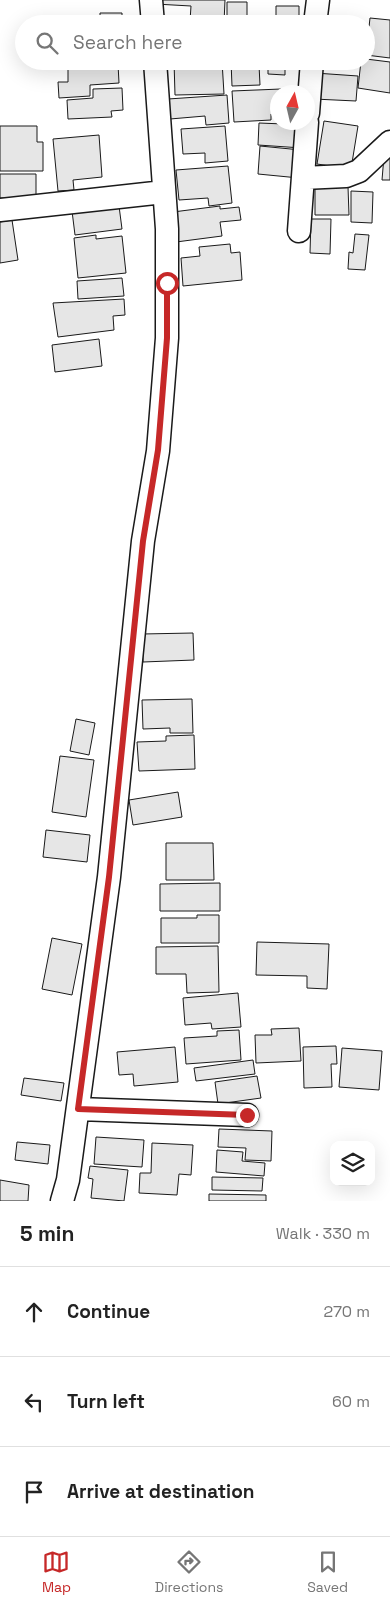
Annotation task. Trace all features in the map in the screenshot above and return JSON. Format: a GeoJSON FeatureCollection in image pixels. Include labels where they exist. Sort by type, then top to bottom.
{"type":"FeatureCollection","features":[{"type":"Feature","properties":{"kind":"street"},"geometry":{"type":"LineString","coordinates":[[151,0],[152,15]]}},
{"type":"Feature","properties":{"kind":"street"},"geometry":{"type":"LineString","coordinates":[[316,15],[318,0]]}},
{"type":"Feature","properties":{"kind":"street"},"geometry":{"type":"LineString","coordinates":[[62,1201],[68,1180],[109,877],[143,541],[158,450],[167,338],[167,228],[156,70]]}},
{"type":"Feature","properties":{"kind":"street"},"geometry":{"type":"LineString","coordinates":[[310,85],[311,70]]}},
{"type":"Feature","properties":{"kind":"street"},"geometry":{"type":"LineString","coordinates":[[299,231],[306,130]]}},
{"type":"Feature","properties":{"kind":"street"},"geometry":{"type":"LineString","coordinates":[[303,178],[346,176],[359,171],[390,142]]}},
{"type":"Feature","properties":{"kind":"street"},"geometry":{"type":"LineString","coordinates":[[0,210],[164,192]]}},
{"type":"Feature","properties":{"kind":"street"},"geometry":{"type":"LineString","coordinates":[[78,1109],[247,1115]]}},
{"type":"Feature","properties":{"kind":"building"},"geometry":{"type":"Polygon","coordinates":[[[156,0],[225,0],[224,15],[190,15],[191,6],[155,4],[156,0]]]}},
{"type":"Feature","properties":{"kind":"building"},"geometry":{"type":"Polygon","coordinates":[[[227,2],[247,2],[247,15],[227,15],[227,2]]]}},
{"type":"Feature","properties":{"kind":"building"},"geometry":{"type":"Polygon","coordinates":[[[276,6],[299,6],[299,15],[276,15],[276,6]]]}},
{"type":"Feature","properties":{"kind":"building"},"geometry":{"type":"Polygon","coordinates":[[[100,13],[122,13],[122,15],[100,15],[100,13]]]}},
{"type":"Feature","properties":{"kind":"building"},"geometry":{"type":"Polygon","coordinates":[[[375,18],[390,20],[390,58],[375,56],[375,18]]]}},
{"type":"Feature","properties":{"kind":"building"},"geometry":{"type":"Polygon","coordinates":[[[375,60],[390,62],[390,93],[358,88],[360,70],[375,70],[375,60]]]}},
{"type":"Feature","properties":{"kind":"building"},"geometry":{"type":"Polygon","coordinates":[[[68,70],[118,70],[119,83],[90,85],[90,96],[59,98],[58,82],[68,82],[68,70]]]}},
{"type":"Feature","properties":{"kind":"building"},"geometry":{"type":"Polygon","coordinates":[[[174,70],[223,70],[224,94],[175,95],[174,70]]]}},
{"type":"Feature","properties":{"kind":"building"},"geometry":{"type":"Polygon","coordinates":[[[231,70],[259,70],[260,85],[232,86],[231,70]]]}},
{"type":"Feature","properties":{"kind":"building"},"geometry":{"type":"Polygon","coordinates":[[[268,70],[285,70],[285,75],[268,74],[268,70]]]}},
{"type":"Feature","properties":{"kind":"building"},"geometry":{"type":"Polygon","coordinates":[[[315,73],[358,76],[356,101],[315,99],[315,73]]]}},
{"type":"Feature","properties":{"kind":"building"},"geometry":{"type":"Polygon","coordinates":[[[122,88],[123,110],[111,111],[112,117],[68,119],[67,100],[93,98],[93,89],[122,88]]]}},
{"type":"Feature","properties":{"kind":"building"},"geometry":{"type":"Polygon","coordinates":[[[270,89],[270,120],[234,122],[232,91],[270,89]]]}},
{"type":"Feature","properties":{"kind":"building"},"geometry":{"type":"Polygon","coordinates":[[[227,95],[229,123],[206,125],[205,116],[170,119],[168,99],[227,95]]]}},
{"type":"Feature","properties":{"kind":"building"},"geometry":{"type":"Polygon","coordinates":[[[324,121],[358,126],[351,169],[317,164],[324,121]]]}},
{"type":"Feature","properties":{"kind":"building"},"geometry":{"type":"Polygon","coordinates":[[[259,123],[270,123],[270,130],[303,130],[302,148],[258,145],[259,123]]]}},
{"type":"Feature","properties":{"kind":"building"},"geometry":{"type":"Polygon","coordinates":[[[0,126],[37,126],[37,142],[43,142],[43,171],[0,171],[0,126]]]}},
{"type":"Feature","properties":{"kind":"building"},"geometry":{"type":"Polygon","coordinates":[[[225,126],[228,161],[205,163],[205,153],[183,154],[181,129],[225,126]]]}},
{"type":"Feature","properties":{"kind":"building"},"geometry":{"type":"Polygon","coordinates":[[[99,135],[102,177],[73,180],[74,190],[58,191],[53,139],[99,135]]]}},
{"type":"Feature","properties":{"kind":"building"},"geometry":{"type":"Polygon","coordinates":[[[260,146],[301,150],[299,178],[258,174],[260,146]]]}},
{"type":"Feature","properties":{"kind":"building"},"geometry":{"type":"Polygon","coordinates":[[[384,156],[390,156],[390,180],[382,180],[384,156]]]}},
{"type":"Feature","properties":{"kind":"building"},"geometry":{"type":"Polygon","coordinates":[[[228,166],[232,203],[209,206],[208,198],[179,200],[176,170],[228,166]]]}},
{"type":"Feature","properties":{"kind":"building"},"geometry":{"type":"Polygon","coordinates":[[[0,174],[36,174],[36,198],[0,198],[0,174]]]}},
{"type":"Feature","properties":{"kind":"building"},"geometry":{"type":"Polygon","coordinates":[[[348,187],[349,215],[315,215],[315,188],[348,187]]]}},
{"type":"Feature","properties":{"kind":"building"},"geometry":{"type":"Polygon","coordinates":[[[351,191],[373,192],[372,223],[351,222],[351,191]]]}},
{"type":"Feature","properties":{"kind":"building"},"geometry":{"type":"Polygon","coordinates":[[[119,206],[122,229],[75,235],[72,211],[119,206]]]}},
{"type":"Feature","properties":{"kind":"building"},"geometry":{"type":"Polygon","coordinates":[[[220,206],[220,209],[239,207],[241,220],[220,222],[222,236],[176,242],[173,212],[220,206]]]}},
{"type":"Feature","properties":{"kind":"building"},"geometry":{"type":"Polygon","coordinates":[[[311,219],[331,219],[330,254],[310,253],[311,219]]]}},
{"type":"Feature","properties":{"kind":"building"},"geometry":{"type":"Polygon","coordinates":[[[12,220],[18,260],[0,263],[0,222],[12,220]]]}},
{"type":"Feature","properties":{"kind":"building"},"geometry":{"type":"Polygon","coordinates":[[[355,234],[369,235],[365,270],[348,269],[349,252],[353,253],[355,234]]]}},
{"type":"Feature","properties":{"kind":"building"},"geometry":{"type":"Polygon","coordinates":[[[96,235],[96,239],[122,236],[126,273],[78,278],[74,238],[96,235]]]}},
{"type":"Feature","properties":{"kind":"building"},"geometry":{"type":"Polygon","coordinates":[[[230,244],[231,253],[240,252],[242,280],[183,286],[181,258],[200,256],[199,247],[230,244]]]}},
{"type":"Feature","properties":{"kind":"building"},"geometry":{"type":"Polygon","coordinates":[[[122,278],[124,296],[78,299],[77,281],[122,278]]]}},
{"type":"Feature","properties":{"kind":"building"},"geometry":{"type":"Polygon","coordinates":[[[124,299],[125,315],[113,316],[114,330],[58,337],[53,303],[124,299]]]}},
{"type":"Feature","properties":{"kind":"building"},"geometry":{"type":"Polygon","coordinates":[[[99,339],[102,366],[55,372],[52,345],[99,339]]]}},
{"type":"Feature","properties":{"kind":"building"},"geometry":{"type":"Polygon","coordinates":[[[193,633],[194,660],[143,662],[142,634],[193,633]]]}},
{"type":"Feature","properties":{"kind":"building"},"geometry":{"type":"Polygon","coordinates":[[[192,699],[193,733],[170,733],[170,728],[143,729],[142,700],[192,699]]]}},
{"type":"Feature","properties":{"kind":"building"},"geometry":{"type":"Polygon","coordinates":[[[76,719],[95,723],[89,755],[70,751],[76,719]]]}},
{"type":"Feature","properties":{"kind":"building"},"geometry":{"type":"Polygon","coordinates":[[[194,735],[195,769],[139,771],[137,742],[166,741],[166,736],[194,735]]]}},
{"type":"Feature","properties":{"kind":"building"},"geometry":{"type":"Polygon","coordinates":[[[60,756],[94,760],[86,817],[52,812],[60,756]]]}},
{"type":"Feature","properties":{"kind":"building"},"geometry":{"type":"Polygon","coordinates":[[[178,792],[182,817],[133,825],[129,800],[178,792]]]}},
{"type":"Feature","properties":{"kind":"building"},"geometry":{"type":"Polygon","coordinates":[[[46,830],[90,835],[87,862],[43,857],[46,830]]]}},
{"type":"Feature","properties":{"kind":"building"},"geometry":{"type":"Polygon","coordinates":[[[166,843],[213,843],[214,880],[166,880],[166,843]]]}},
{"type":"Feature","properties":{"kind":"building"},"geometry":{"type":"Polygon","coordinates":[[[220,883],[220,911],[160,911],[160,884],[220,883]]]}},
{"type":"Feature","properties":{"kind":"building"},"geometry":{"type":"Polygon","coordinates":[[[197,915],[219,915],[219,943],[161,943],[161,918],[197,918],[197,915]]]}},
{"type":"Feature","properties":{"kind":"building"},"geometry":{"type":"Polygon","coordinates":[[[52,938],[82,944],[72,995],[42,989],[52,938]]]}},
{"type":"Feature","properties":{"kind":"building"},"geometry":{"type":"Polygon","coordinates":[[[257,942],[329,944],[327,989],[307,988],[307,976],[256,975],[257,942]]]}},
{"type":"Feature","properties":{"kind":"building"},"geometry":{"type":"Polygon","coordinates":[[[218,946],[219,992],[187,993],[186,974],[156,974],[156,947],[218,946]]]}},
{"type":"Feature","properties":{"kind":"building"},"geometry":{"type":"Polygon","coordinates":[[[238,993],[241,1027],[212,1029],[211,1023],[185,1025],[183,998],[238,993]]]}},
{"type":"Feature","properties":{"kind":"building"},"geometry":{"type":"Polygon","coordinates":[[[299,1028],[301,1061],[256,1063],[255,1035],[272,1035],[271,1029],[299,1028]]]}},
{"type":"Feature","properties":{"kind":"building"},"geometry":{"type":"Polygon","coordinates":[[[239,1030],[241,1060],[186,1064],[184,1038],[217,1036],[217,1031],[239,1030]]]}},
{"type":"Feature","properties":{"kind":"building"},"geometry":{"type":"Polygon","coordinates":[[[336,1046],[337,1064],[331,1064],[332,1087],[304,1088],[303,1047],[336,1046]]]}},
{"type":"Feature","properties":{"kind":"building"},"geometry":{"type":"Polygon","coordinates":[[[175,1047],[178,1082],[134,1086],[133,1074],[119,1075],[117,1052],[175,1047]]]}},
{"type":"Feature","properties":{"kind":"building"},"geometry":{"type":"Polygon","coordinates":[[[342,1048],[382,1051],[379,1090],[339,1087],[342,1048]]]}},
{"type":"Feature","properties":{"kind":"building"},"geometry":{"type":"Polygon","coordinates":[[[253,1060],[255,1074],[196,1081],[194,1068],[253,1060]]]}},
{"type":"Feature","properties":{"kind":"building"},"geometry":{"type":"Polygon","coordinates":[[[257,1076],[261,1098],[218,1104],[215,1082],[257,1076]]]}},
{"type":"Feature","properties":{"kind":"building"},"geometry":{"type":"Polygon","coordinates":[[[24,1078],[64,1083],[61,1101],[21,1095],[24,1078]]]}},
{"type":"Feature","properties":{"kind":"building"},"geometry":{"type":"Polygon","coordinates":[[[219,1129],[272,1131],[271,1161],[245,1160],[246,1148],[218,1147],[219,1129]]]}},
{"type":"Feature","properties":{"kind":"building"},"geometry":{"type":"Polygon","coordinates":[[[96,1137],[144,1140],[142,1167],[94,1164],[96,1137]]]}},
{"type":"Feature","properties":{"kind":"building"},"geometry":{"type":"Polygon","coordinates":[[[17,1142],[50,1145],[48,1164],[15,1160],[17,1142]]]}},
{"type":"Feature","properties":{"kind":"building"},"geometry":{"type":"Polygon","coordinates":[[[152,1143],[193,1145],[191,1175],[179,1174],[177,1195],[139,1193],[140,1173],[151,1173],[152,1143]]]}},
{"type":"Feature","properties":{"kind":"building"},"geometry":{"type":"Polygon","coordinates":[[[217,1150],[243,1152],[242,1161],[265,1163],[264,1176],[216,1172],[217,1150]]]}},
{"type":"Feature","properties":{"kind":"building"},"geometry":{"type":"Polygon","coordinates":[[[90,1166],[128,1170],[124,1201],[91,1198],[93,1179],[88,1178],[90,1166]]]}},
{"type":"Feature","properties":{"kind":"building"},"geometry":{"type":"Polygon","coordinates":[[[212,1177],[263,1178],[262,1191],[212,1190],[212,1177]]]}},
{"type":"Feature","properties":{"kind":"building"},"geometry":{"type":"Polygon","coordinates":[[[0,1180],[29,1185],[28,1201],[0,1201],[0,1180]]]}},
{"type":"Feature","properties":{"kind":"building"},"geometry":{"type":"Polygon","coordinates":[[[209,1194],[266,1195],[266,1201],[209,1201],[209,1194]]]}},
{"type":"Feature","properties":{"kind":"route"},"geometry":{"type":"LineString","coordinates":[[167,283],[167,338],[158,450],[143,541],[109,877],[78,1109],[247,1115]]}}]}
